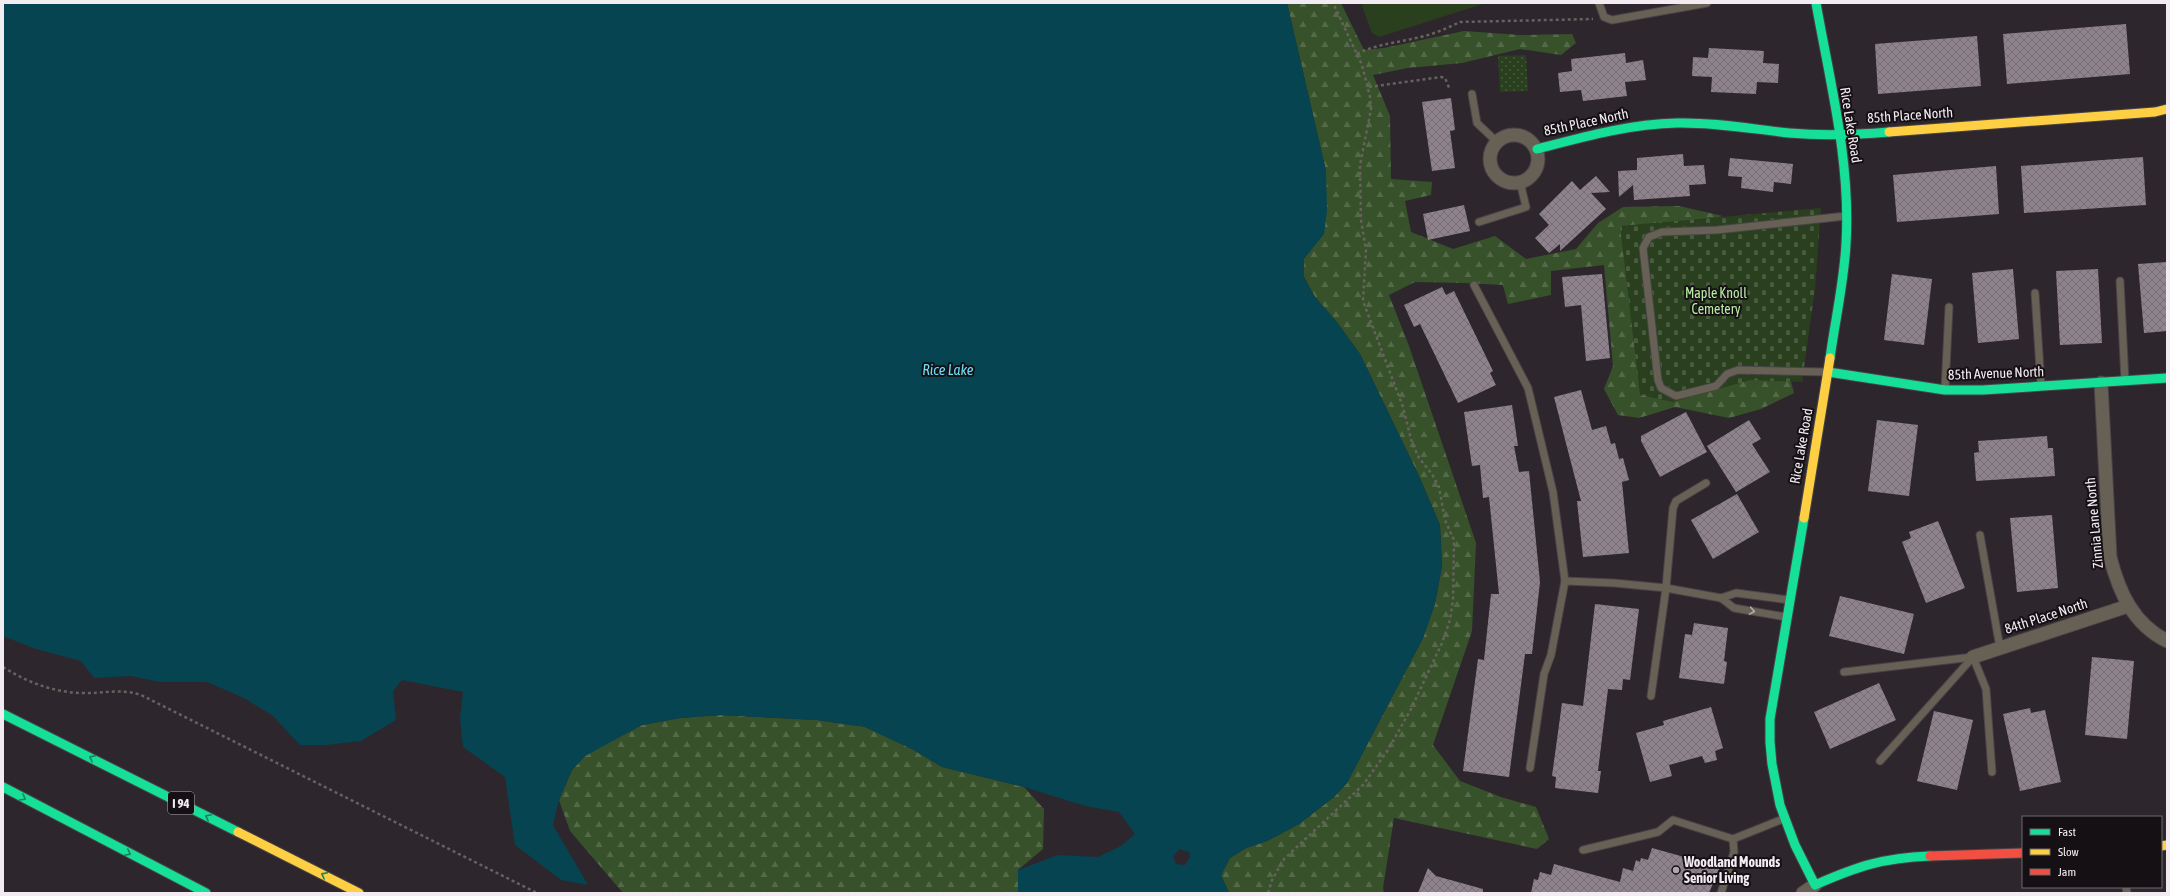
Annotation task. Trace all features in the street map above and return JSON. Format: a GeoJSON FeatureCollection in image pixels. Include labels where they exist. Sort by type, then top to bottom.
{"type":"FeatureCollection","features":[{"type":"Feature","properties":{"kind":"main road","name":"Rice Lake Road"},"geometry":{"type":"LineString","coordinates":[[1815,885],[1796,851],[1783,819],[1771,766],[1769,741],[1770,719],[1828,372],[1843,270],[1846,190],[1840,136],[1816,3]]}},
{"type":"Feature","properties":{"kind":"main road","name":"85th Place North"},"geometry":{"type":"LineString","coordinates":[[1537,149],[1616,129],[1675,123],[1701,123],[1790,133],[1840,136],[2155,112],[2167,109]]}},
{"type":"Feature","properties":{"kind":"main road","name":"85th Avenue North"},"geometry":{"type":"LineString","coordinates":[[1828,372],[1945,390],[1983,390],[2167,378]]}},
{"type":"Feature","properties":{"kind":"main road","name":"I 94"},"geometry":{"type":"LineString","coordinates":[[3,714],[359,893]]}},
{"type":"Feature","properties":{"kind":"main road"},"geometry":{"type":"LineString","coordinates":[[3,787],[44,810],[206,893]]}},
{"type":"Feature","properties":{"kind":"main road"},"geometry":{"type":"LineString","coordinates":[[44,810],[122,860]]}},
{"type":"Feature","properties":{"kind":"main road"},"geometry":{"type":"LineString","coordinates":[[1815,885],[1859,866],[1899,857],[2022,853]]}},
{"type":"Feature","properties":{"kind":"street","name":"85th Place North"},"geometry":{"type":"LineString","coordinates":[[1497,142],[1509,135],[1517,134],[1532,142],[1537,149],[1539,164],[1536,171],[1531,177],[1520,182]]}},
{"type":"Feature","properties":{"kind":"street"},"geometry":{"type":"LineString","coordinates":[[1497,142],[1491,152],[1492,168],[1502,180],[1509,183],[1520,182]]}},
{"type":"Feature","properties":{"kind":"street","name":"Zinnia Lane North"},"geometry":{"type":"LineString","coordinates":[[2101,382],[2110,557],[2117,583],[2128,606],[2146,626],[2167,640]]}},
{"type":"Feature","properties":{"kind":"street","name":"84th Place North"},"geometry":{"type":"LineString","coordinates":[[1973,657],[2128,606]]}},
{"type":"Feature","properties":{"kind":"street"},"geometry":{"type":"LineString","coordinates":[[1803,893],[1815,885]]}},
{"type":"Feature","properties":{"kind":"lane"},"geometry":{"type":"LineString","coordinates":[[1599,3],[1604,17],[1612,20],[1707,3]]}},
{"type":"Feature","properties":{"kind":"lane"},"geometry":{"type":"LineString","coordinates":[[1472,94],[1476,123],[1497,142]]}},
{"type":"Feature","properties":{"kind":"lane"},"geometry":{"type":"LineString","coordinates":[[1479,222],[1526,207],[1520,182]]}},
{"type":"Feature","properties":{"kind":"lane"},"geometry":{"type":"LineString","coordinates":[[1828,372],[1738,370],[1727,374],[1716,386],[1676,396],[1661,388],[1658,380],[1653,347],[1643,248],[1649,237],[1662,232],[1717,230],[1846,216]]}},
{"type":"Feature","properties":{"kind":"lane"},"geometry":{"type":"LineString","coordinates":[[2120,281],[2125,381]]}},
{"type":"Feature","properties":{"kind":"lane"},"geometry":{"type":"LineString","coordinates":[[1474,285],[1528,388],[1553,492],[1565,582],[1551,655],[1544,674],[1530,768]]}},
{"type":"Feature","properties":{"kind":"lane"},"geometry":{"type":"LineString","coordinates":[[2034,293],[2041,386]]}},
{"type":"Feature","properties":{"kind":"lane"},"geometry":{"type":"LineString","coordinates":[[1945,390],[1949,307]]}},
{"type":"Feature","properties":{"kind":"lane"},"geometry":{"type":"LineString","coordinates":[[1651,696],[1666,588],[1673,508],[1676,501],[1706,483]]}},
{"type":"Feature","properties":{"kind":"lane"},"geometry":{"type":"LineString","coordinates":[[1980,535],[2000,648]]}},
{"type":"Feature","properties":{"kind":"lane"},"geometry":{"type":"LineString","coordinates":[[1565,582],[1614,583],[1666,588],[1721,598],[1734,608],[1786,618]]}},
{"type":"Feature","properties":{"kind":"lane"},"geometry":{"type":"LineString","coordinates":[[1721,598],[1736,593],[1789,600]]}},
{"type":"Feature","properties":{"kind":"lane"},"geometry":{"type":"LineString","coordinates":[[1844,672],[1973,657]]}},
{"type":"Feature","properties":{"kind":"lane"},"geometry":{"type":"LineString","coordinates":[[1880,761],[1973,657]]}},
{"type":"Feature","properties":{"kind":"lane"},"geometry":{"type":"LineString","coordinates":[[1973,657],[1986,689],[1992,772]]}},
{"type":"Feature","properties":{"kind":"lane"},"geometry":{"type":"LineString","coordinates":[[1583,850],[1658,832],[1673,820],[1734,839],[1783,819]]}},
{"type":"Feature","properties":{"kind":"lane"},"geometry":{"type":"LineString","coordinates":[[1721,893],[1734,852],[1734,839]]}},
{"type":"Feature","properties":{"kind":"path"},"geometry":{"type":"LineString","coordinates":[[1268,893],[1272,880],[1284,859],[1363,785],[1388,750],[1411,709],[1442,642],[1450,620],[1453,600],[1454,540],[1445,520],[1439,487],[1432,474],[1419,458],[1412,443],[1403,407],[1363,301],[1366,250],[1361,220],[1360,165],[1371,109],[1365,72],[1333,3]]}},
{"type":"Feature","properties":{"kind":"path"},"geometry":{"type":"LineString","coordinates":[[1357,54],[1373,47],[1418,38],[1446,29],[1460,22],[1585,21],[1604,17]]}},
{"type":"Feature","properties":{"kind":"path"},"geometry":{"type":"LineString","coordinates":[[1368,87],[1441,77],[1445,78],[1450,90]]}},
{"type":"Feature","properties":{"kind":"path"},"geometry":{"type":"LineString","coordinates":[[3,667],[35,684],[54,690],[82,693],[123,690],[141,695],[537,893]]}},
{"type":"Feature","properties":{"kind":"green space"},"geometry":{"type":"Polygon","coordinates":[[[1287,3],[1341,3],[1364,50],[1384,48],[1464,31],[1520,35],[1572,34],[1576,43],[1561,55],[1520,49],[1462,63],[1408,68],[1373,75],[1390,116],[1391,179],[1432,182],[1431,195],[1405,201],[1411,232],[1453,249],[1495,236],[1526,259],[1576,249],[1598,223],[1623,207],[1679,206],[1723,216],[1698,222],[1788,370],[1794,393],[1761,409],[1729,418],[1675,407],[1639,418],[1618,415],[1604,389],[1613,366],[1604,265],[1551,271],[1551,295],[1508,304],[1503,285],[1415,282],[1389,295],[1409,346],[1476,543],[1472,631],[1433,745],[1460,781],[1501,797],[1536,807],[1549,839],[1537,849],[1394,818],[1383,888],[1384,893],[1229,893],[1221,875],[1230,858],[1246,848],[1267,841],[1299,824],[1334,797],[1347,783],[1423,638],[1435,604],[1442,566],[1440,525],[1419,476],[1360,354],[1336,321],[1315,297],[1304,277],[1303,259],[1313,246],[1326,171],[1287,3]]]}},
{"type":"Feature","properties":{"kind":"green space"},"geometry":{"type":"Polygon","coordinates":[[[1361,3],[1486,3],[1379,37],[1372,33],[1361,3]]]}},
{"type":"Feature","properties":{"kind":"green space"},"geometry":{"type":"Polygon","coordinates":[[[1526,55],[1528,91],[1500,92],[1498,56],[1526,55]]]}},
{"type":"Feature","properties":{"kind":"green space","name":"Maple Knoll Cemetery"},"geometry":{"type":"Polygon","coordinates":[[[1821,208],[1815,289],[1802,382],[1750,380],[1673,402],[1640,395],[1620,226],[1821,208]]]}},
{"type":"Feature","properties":{"kind":"green space"},"geometry":{"type":"Polygon","coordinates":[[[721,715],[817,720],[865,727],[912,749],[942,767],[1024,787],[1044,809],[1043,849],[1018,870],[1018,893],[623,893],[570,831],[559,800],[572,770],[585,756],[642,725],[680,718],[721,715]]]}},
{"type":"Feature","properties":{"kind":"water","name":"Rice Lake"},"geometry":{"type":"Polygon","coordinates":[[[3,3],[1287,3],[1326,171],[1327,210],[1324,234],[1304,259],[1304,278],[1315,297],[1336,321],[1360,354],[1419,476],[1440,525],[1442,566],[1435,604],[1423,638],[1347,783],[1334,797],[1299,824],[1267,841],[1246,848],[1230,858],[1221,875],[1229,893],[1018,893],[1018,870],[1058,855],[1098,857],[1121,846],[1135,834],[1119,812],[1085,806],[1024,787],[942,767],[912,749],[865,727],[817,720],[721,715],[680,718],[642,725],[585,756],[572,770],[559,800],[553,825],[588,885],[561,880],[515,845],[505,777],[463,747],[460,719],[463,692],[402,680],[393,691],[396,720],[361,741],[326,745],[300,745],[273,716],[244,698],[207,682],[160,682],[131,676],[94,678],[81,661],[36,649],[3,636],[3,3]],[[1179,849],[1173,857],[1176,864],[1185,865],[1190,857],[1189,852],[1179,849]]]}},
{"type":"Feature","properties":{"kind":"building"},"geometry":{"type":"Polygon","coordinates":[[[2126,24],[2130,74],[2007,84],[2003,34],[2126,24]]]}},
{"type":"Feature","properties":{"kind":"building"},"geometry":{"type":"Polygon","coordinates":[[[1977,36],[1981,86],[1878,94],[1875,44],[1977,36]]]}},
{"type":"Feature","properties":{"kind":"building"},"geometry":{"type":"Polygon","coordinates":[[[1709,48],[1764,51],[1763,63],[1779,64],[1778,83],[1757,82],[1756,94],[1711,92],[1712,77],[1692,76],[1693,57],[1708,58],[1709,48]]]}},
{"type":"Feature","properties":{"kind":"building"},"geometry":{"type":"Polygon","coordinates":[[[1625,53],[1626,63],[1643,60],[1646,80],[1625,82],[1627,96],[1583,101],[1581,90],[1560,92],[1558,73],[1572,71],[1571,59],[1625,53]]]}},
{"type":"Feature","properties":{"kind":"building"},"geometry":{"type":"Polygon","coordinates":[[[1451,98],[1455,130],[1450,131],[1455,168],[1432,171],[1422,102],[1451,98]]]}},
{"type":"Feature","properties":{"kind":"building"},"geometry":{"type":"Polygon","coordinates":[[[1683,154],[1684,166],[1704,165],[1706,184],[1689,185],[1690,196],[1634,200],[1633,185],[1619,197],[1618,171],[1637,170],[1637,158],[1683,154]]]}},
{"type":"Feature","properties":{"kind":"building"},"geometry":{"type":"Polygon","coordinates":[[[2143,157],[2146,205],[2024,213],[2021,166],[2143,157]]]}},
{"type":"Feature","properties":{"kind":"building"},"geometry":{"type":"Polygon","coordinates":[[[1730,158],[1793,164],[1791,184],[1774,182],[1773,192],[1741,188],[1742,177],[1728,176],[1730,158]]]}},
{"type":"Feature","properties":{"kind":"building"},"geometry":{"type":"Polygon","coordinates":[[[1996,166],[1999,214],[1897,222],[1893,175],[1996,166]]]}},
{"type":"Feature","properties":{"kind":"building"},"geometry":{"type":"Polygon","coordinates":[[[1596,176],[1610,192],[1591,193],[1606,209],[1560,251],[1560,244],[1549,253],[1535,238],[1549,225],[1539,214],[1572,181],[1580,190],[1596,176]]]}},
{"type":"Feature","properties":{"kind":"building"},"geometry":{"type":"Polygon","coordinates":[[[1464,205],[1470,231],[1428,240],[1423,214],[1464,205]]]}},
{"type":"Feature","properties":{"kind":"building"},"geometry":{"type":"Polygon","coordinates":[[[2167,262],[2167,331],[2144,333],[2138,264],[2167,262]]]}},
{"type":"Feature","properties":{"kind":"building"},"geometry":{"type":"Polygon","coordinates":[[[2013,269],[2019,339],[1978,343],[1972,273],[2013,269]]]}},
{"type":"Feature","properties":{"kind":"building"},"geometry":{"type":"Polygon","coordinates":[[[2098,269],[2102,343],[2060,345],[2056,271],[2098,269]]]}},
{"type":"Feature","properties":{"kind":"building"},"geometry":{"type":"Polygon","coordinates":[[[1602,274],[1610,358],[1586,361],[1581,305],[1565,307],[1562,277],[1602,274]]]}},
{"type":"Feature","properties":{"kind":"building"},"geometry":{"type":"Polygon","coordinates":[[[1892,274],[1932,279],[1924,345],[1884,340],[1892,274]]]}},
{"type":"Feature","properties":{"kind":"building"},"geometry":{"type":"Polygon","coordinates":[[[1442,287],[1446,295],[1454,291],[1493,371],[1490,373],[1496,385],[1458,403],[1420,324],[1414,327],[1404,305],[1442,287]]]}},
{"type":"Feature","properties":{"kind":"building"},"geometry":{"type":"Polygon","coordinates":[[[1581,390],[1592,430],[1606,426],[1611,444],[1615,443],[1619,459],[1623,458],[1629,480],[1622,482],[1629,553],[1583,557],[1577,501],[1581,501],[1554,397],[1581,390]]]}},
{"type":"Feature","properties":{"kind":"building"},"geometry":{"type":"Polygon","coordinates":[[[1512,405],[1518,446],[1514,446],[1519,472],[1529,471],[1540,582],[1532,654],[1525,654],[1509,777],[1463,771],[1478,659],[1484,660],[1491,594],[1499,594],[1489,497],[1483,498],[1480,465],[1472,466],[1464,412],[1512,405]]]}},
{"type":"Feature","properties":{"kind":"building"},"geometry":{"type":"Polygon","coordinates":[[[1686,412],[1707,452],[1660,477],[1641,441],[1641,436],[1686,412]]]}},
{"type":"Feature","properties":{"kind":"building"},"geometry":{"type":"Polygon","coordinates":[[[1749,420],[1761,439],[1752,444],[1770,472],[1736,492],[1707,446],[1749,420]]]}},
{"type":"Feature","properties":{"kind":"building"},"geometry":{"type":"Polygon","coordinates":[[[1877,420],[1918,425],[1909,496],[1868,491],[1877,420]]]}},
{"type":"Feature","properties":{"kind":"building"},"geometry":{"type":"Polygon","coordinates":[[[2047,436],[2048,448],[2053,448],[2055,476],[1976,481],[1974,453],[1979,452],[1978,441],[2047,436]]]}},
{"type":"Feature","properties":{"kind":"building"},"geometry":{"type":"Polygon","coordinates":[[[1737,494],[1759,532],[1713,559],[1691,520],[1737,494]]]}},
{"type":"Feature","properties":{"kind":"building"},"geometry":{"type":"Polygon","coordinates":[[[2052,515],[2058,588],[2017,592],[2010,518],[2052,515]]]}},
{"type":"Feature","properties":{"kind":"building"},"geometry":{"type":"Polygon","coordinates":[[[1938,521],[1965,588],[1926,603],[1902,542],[1911,538],[1909,532],[1938,521]]]}},
{"type":"Feature","properties":{"kind":"building"},"geometry":{"type":"Polygon","coordinates":[[[1840,596],[1914,614],[1904,654],[1829,636],[1840,596]]]}},
{"type":"Feature","properties":{"kind":"building"},"geometry":{"type":"Polygon","coordinates":[[[1595,604],[1639,609],[1630,680],[1623,679],[1622,690],[1608,689],[1598,771],[1601,771],[1598,793],[1555,788],[1556,777],[1552,776],[1562,703],[1583,706],[1595,604]]]}},
{"type":"Feature","properties":{"kind":"building"},"geometry":{"type":"Polygon","coordinates":[[[1694,623],[1728,628],[1724,661],[1727,662],[1724,684],[1679,678],[1685,634],[1692,635],[1694,623]]]}},
{"type":"Feature","properties":{"kind":"building"},"geometry":{"type":"Polygon","coordinates":[[[2092,657],[2134,661],[2127,739],[2085,735],[2092,657]]]}},
{"type":"Feature","properties":{"kind":"building"},"geometry":{"type":"Polygon","coordinates":[[[1879,683],[1896,720],[1830,749],[1814,712],[1879,683]]]}},
{"type":"Feature","properties":{"kind":"building"},"geometry":{"type":"Polygon","coordinates":[[[1711,707],[1723,748],[1715,751],[1717,760],[1705,763],[1702,756],[1669,765],[1672,776],[1650,782],[1636,733],[1664,725],[1663,721],[1711,707]]]}},
{"type":"Feature","properties":{"kind":"building"},"geometry":{"type":"Polygon","coordinates":[[[2030,708],[2031,713],[2045,710],[2061,782],[2020,791],[2003,714],[2030,708]]]}},
{"type":"Feature","properties":{"kind":"building"},"geometry":{"type":"Polygon","coordinates":[[[1934,711],[1973,720],[1957,790],[1917,781],[1934,711]]]}},
{"type":"Feature","properties":{"kind":"building","name":"Woodland Mounds Senior Living"},"geometry":{"type":"Polygon","coordinates":[[[1652,848],[1720,867],[1709,893],[1531,893],[1534,879],[1538,880],[1540,872],[1551,875],[1554,864],[1620,882],[1623,868],[1633,871],[1636,860],[1640,862],[1641,858],[1648,860],[1652,848]]]}},
{"type":"Feature","properties":{"kind":"building"},"geometry":{"type":"Polygon","coordinates":[[[1428,868],[1436,876],[1483,889],[1483,893],[1418,893],[1428,868]]]}},
{"type":"Feature","properties":{"kind":"traffic: fast"},"geometry":{"type":"LineString","coordinates":[[1816,3],[1838,123],[1847,214],[1843,273],[1830,358]]}},
{"type":"Feature","properties":{"kind":"traffic: fast"},"geometry":{"type":"LineString","coordinates":[[1537,149],[1624,129],[1677,123],[1719,125],[1814,135],[1889,132]]}},
{"type":"Feature","properties":{"kind":"traffic: fast"},"geometry":{"type":"LineString","coordinates":[[1828,372],[1945,390],[1983,390],[2167,378]]}},
{"type":"Feature","properties":{"kind":"traffic: fast"},"geometry":{"type":"LineString","coordinates":[[1804,518],[1770,719],[1772,764],[1780,805],[1795,845],[1815,885],[1871,864],[1898,859],[1930,856]]}},
{"type":"Feature","properties":{"kind":"traffic: fast"},"geometry":{"type":"LineString","coordinates":[[3,714],[238,832]]}},
{"type":"Feature","properties":{"kind":"traffic: fast"},"geometry":{"type":"LineString","coordinates":[[3,787],[206,893]]}},
{"type":"Feature","properties":{"kind":"traffic: slow"},"geometry":{"type":"LineString","coordinates":[[1889,132],[2155,112],[2167,109]]}},
{"type":"Feature","properties":{"kind":"traffic: slow"},"geometry":{"type":"LineString","coordinates":[[1804,518],[1830,358]]}},
{"type":"Feature","properties":{"kind":"traffic: slow"},"geometry":{"type":"LineString","coordinates":[[238,832],[359,893]]}},
{"type":"Feature","properties":{"kind":"traffic: slow"},"geometry":{"type":"LineString","coordinates":[[2162,846],[2167,845]]}},
{"type":"Feature","properties":{"kind":"traffic: jam"},"geometry":{"type":"LineString","coordinates":[[1930,856],[2022,853]]}},
{"type":"Feature","properties":{"kind":"place","name":"Woodland Mounds Senior Living"},"geometry":{"type":"Point","coordinates":[1676,870]}}]}
